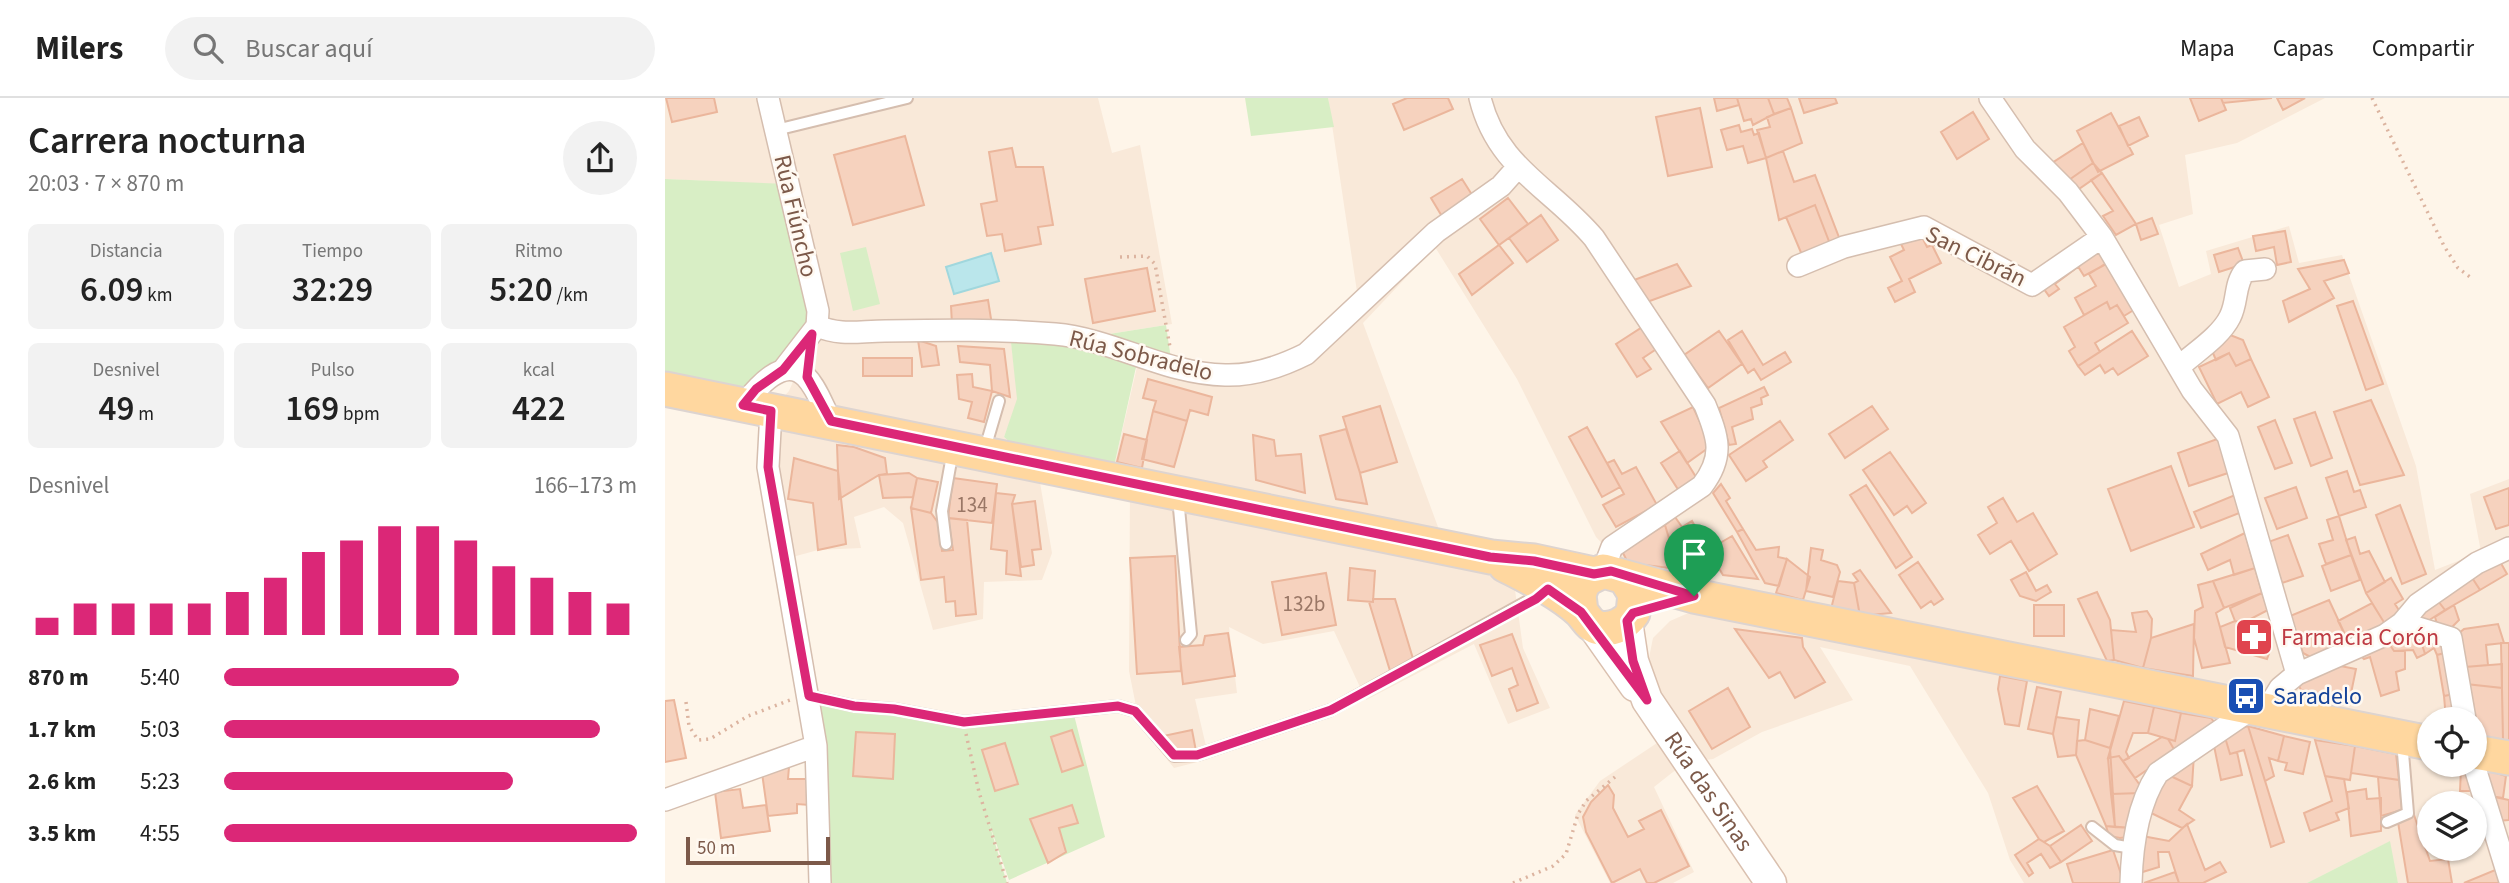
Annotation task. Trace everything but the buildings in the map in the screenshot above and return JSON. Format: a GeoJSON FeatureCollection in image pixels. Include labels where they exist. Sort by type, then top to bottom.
{"type":"FeatureCollection","features":[{"type":"Feature","properties":{"kind":"main road"},"geometry":{"type":"LineString","coordinates":[[665,389],[1490,557],[1534,561],[1607,574],[1694,596],[2415,740]]}},
{"type":"Feature","properties":{"kind":"main road"},"geometry":{"type":"LineString","coordinates":[[1490,557],[1548,589],[1586,618],[1611,628],[1630,617],[1694,596]]}},
{"type":"Feature","properties":{"kind":"main road"},"geometry":{"type":"LineString","coordinates":[[1586,618],[1579,595],[1587,579],[1607,574],[1635,594],[1630,617]]}},
{"type":"Feature","properties":{"kind":"main road"},"geometry":{"type":"LineString","coordinates":[[2487,754],[2509,758]]}},
{"type":"Feature","properties":{"kind":"street","name":"Rúa Fiúncho"},"geometry":{"type":"LineString","coordinates":[[765,409],[801,391],[807,377],[818,311],[768,98]]}},
{"type":"Feature","properties":{"kind":"street"},"geometry":{"type":"LineString","coordinates":[[1480,98],[1492,134],[1517,168],[1576,217],[1594,238],[1705,405],[1715,430],[1718,456],[1713,472],[1702,486],[1612,547],[1607,574]]}},
{"type":"Feature","properties":{"kind":"street"},"geometry":{"type":"LineString","coordinates":[[1990,98],[2025,149],[2069,192],[2102,237],[2179,367],[2228,436],[2258,549],[2297,674]]}},
{"type":"Feature","properties":{"kind":"street","name":"Rúa Sobradelo"},"geometry":{"type":"LineString","coordinates":[[815,330],[846,334],[882,331],[1054,334],[1084,338],[1139,358],[1225,376],[1280,367],[1306,354],[1436,232],[1501,186],[1517,168]]}},
{"type":"Feature","properties":{"kind":"street","name":"San Cibrán"},"geometry":{"type":"LineString","coordinates":[[1798,266],[1844,247],[1924,227],[2032,285],[2102,237]]}},
{"type":"Feature","properties":{"kind":"street"},"geometry":{"type":"LineString","coordinates":[[2179,367],[2225,326],[2232,314],[2237,284],[2245,271],[2265,269]]}},
{"type":"Feature","properties":{"kind":"street"},"geometry":{"type":"LineString","coordinates":[[815,330],[783,370],[756,389],[765,409],[768,467],[816,746],[820,883]]}},
{"type":"Feature","properties":{"kind":"street"},"geometry":{"type":"LineString","coordinates":[[783,370],[795,370],[807,377],[831,421]]}},
{"type":"Feature","properties":{"kind":"street"},"geometry":{"type":"LineString","coordinates":[[2131,883],[2132,848],[2150,785],[2158,773],[2260,710],[2297,674],[2345,654],[2402,623],[2418,604],[2477,563],[2509,548]]}},
{"type":"Feature","properties":{"kind":"street","name":"Rúa das Sinas"},"geometry":{"type":"LineString","coordinates":[[1630,617],[1633,661],[1647,700]]}},
{"type":"Feature","properties":{"kind":"street","name":"Rúa das Sinas"},"geometry":{"type":"LineString","coordinates":[[1586,618],[1647,700],[1771,883]]}},
{"type":"Feature","properties":{"kind":"street"},"geometry":{"type":"LineString","coordinates":[[2402,623],[2451,638],[2464,707]]}},
{"type":"Feature","properties":{"kind":"street"},"geometry":{"type":"LineString","coordinates":[[665,800],[816,746]]}},
{"type":"Feature","properties":{"kind":"street"},"geometry":{"type":"LineString","coordinates":[[2478,777],[2509,878]]}},
{"type":"Feature","properties":{"kind":"lane"},"geometry":{"type":"LineString","coordinates":[[776,130],[907,98]]}},
{"type":"Feature","properties":{"kind":"lane"},"geometry":{"type":"LineString","coordinates":[[946,544],[942,511],[969,451],[999,401]]}},
{"type":"Feature","properties":{"kind":"lane"},"geometry":{"type":"LineString","coordinates":[[1177,493],[1191,634],[1186,640]]}},
{"type":"Feature","properties":{"kind":"lane"},"geometry":{"type":"LineString","coordinates":[[809,696],[854,706],[894,709],[964,722],[1118,706],[1135,711],[1174,755],[1197,755],[1342,704],[1536,599],[1548,589]]}},
{"type":"Feature","properties":{"kind":"lane"},"geometry":{"type":"LineString","coordinates":[[2387,822],[2408,813],[2415,740]]}},
{"type":"Feature","properties":{"kind":"lane"},"geometry":{"type":"LineString","coordinates":[[2092,827],[2115,845],[2132,848]]}},
{"type":"Feature","properties":{"kind":"path"},"geometry":{"type":"LineString","coordinates":[[2372,98],[2444,246],[2458,268],[2470,277]]}},
{"type":"Feature","properties":{"kind":"path"},"geometry":{"type":"LineString","coordinates":[[1120,257],[1147,256],[1155,264],[1172,366]]}},
{"type":"Feature","properties":{"kind":"path"},"geometry":{"type":"LineString","coordinates":[[686,702],[689,726],[698,740],[710,739],[748,716],[809,696]]}},
{"type":"Feature","properties":{"kind":"path"},"geometry":{"type":"LineString","coordinates":[[964,722],[979,792],[1007,883]]}},
{"type":"Feature","properties":{"kind":"path"},"geometry":{"type":"LineString","coordinates":[[1513,883],[1553,866],[1566,854],[1582,808],[1615,776]]}},
{"type":"Feature","properties":{"kind":"shaded area"},"geometry":{"type":"Polygon","coordinates":[[[665,98],[1098,98],[1112,153],[1140,145],[1172,324],[1084,338],[1010,333],[1018,399],[1004,437],[1037,465],[1052,553],[1042,580],[984,582],[983,619],[933,630],[903,523],[884,507],[854,517],[861,548],[818,550],[789,558],[771,411],[789,391],[817,326],[788,185],[665,179],[665,98]]]}},
{"type":"Feature","properties":{"kind":"shaded area"},"geometry":{"type":"Polygon","coordinates":[[[1328,98],[2325,98],[2237,143],[2185,155],[2193,214],[2159,225],[2179,287],[2211,274],[2206,251],[2289,226],[2299,263],[2342,255],[2416,466],[2435,570],[2481,552],[2470,494],[2509,479],[2509,752],[2487,748],[2487,707],[2417,707],[2417,735],[1628,571],[1596,537],[1517,379],[1435,247],[1363,323],[1445,546],[1515,590],[1523,648],[1550,708],[1508,724],[1474,644],[1366,700],[1334,631],[1263,644],[1229,627],[1237,693],[1195,699],[1209,759],[1174,768],[1140,726],[1129,671],[1130,484],[1111,480],[1139,358],[1253,373],[1306,354],[1359,305],[1328,98]]]}},
{"type":"Feature","properties":{"kind":"shaded area"},"geometry":{"type":"Polygon","coordinates":[[[1716,601],[2417,747],[2417,777],[2487,777],[2487,766],[2509,767],[2509,883],[2398,883],[2389,842],[2307,883],[2024,883],[2010,860],[1988,793],[1910,666],[1820,647],[1853,700],[1762,732],[1713,759],[1688,762],[1673,772],[1654,787],[1694,872],[1673,883],[1610,883],[1575,815],[1600,781],[1669,735],[1648,663],[1653,638],[1670,621],[1716,601]]]}},
{"type":"Feature","properties":{"kind":"green space"},"geometry":{"type":"Polygon","coordinates":[[[1245,98],[1328,98],[1334,127],[1251,136],[1245,98]]]}},
{"type":"Feature","properties":{"kind":"green space"},"geometry":{"type":"Polygon","coordinates":[[[665,179],[788,184],[818,311],[743,405],[665,389],[665,179]]]}},
{"type":"Feature","properties":{"kind":"green space"},"geometry":{"type":"Polygon","coordinates":[[[866,247],[880,304],[853,311],[840,253],[866,247]]]}},
{"type":"Feature","properties":{"kind":"green space"},"geometry":{"type":"Polygon","coordinates":[[[1166,325],[1172,366],[1138,358],[1111,480],[1037,465],[1004,437],[1017,399],[1010,333],[1084,338],[1166,325]]]}},
{"type":"Feature","properties":{"kind":"green space"},"geometry":{"type":"Polygon","coordinates":[[[809,696],[964,722],[1073,711],[1105,837],[1009,880],[989,823],[1007,883],[822,883],[809,696]]]}},
{"type":"Feature","properties":{"kind":"green space"},"geometry":{"type":"Polygon","coordinates":[[[2390,841],[2398,883],[2307,883],[2390,841]]]}},
{"type":"Feature","properties":{"kind":"water"},"geometry":{"type":"Polygon","coordinates":[[[991,253],[999,281],[954,294],[946,267],[991,253]]]}},
{"type":"Feature","properties":{"kind":"place","name":"Farmacia Corón"},"geometry":{"type":"Point","coordinates":[2254,637]}},
{"type":"Feature","properties":{"kind":"place","name":"Saradelo"},"geometry":{"type":"Point","coordinates":[2246,696]}},
{"type":"Feature","properties":{"kind":"route"},"geometry":{"type":"LineString","coordinates":[[812,334],[811,361],[807,377],[831,421],[1490,557],[1534,561],[1594,574],[1611,571],[1625,578],[1694,596],[1633,613],[1627,621],[1633,661],[1647,700],[1581,612],[1548,589],[1536,599],[1331,710],[1197,755],[1174,755],[1135,711],[1118,706],[964,722],[894,709],[854,706],[809,696],[793,620],[768,467],[771,411],[743,405],[756,389],[783,370],[812,334]]}}]}
